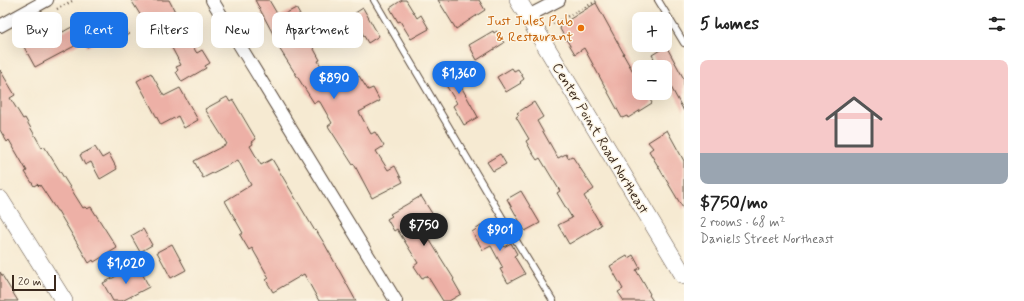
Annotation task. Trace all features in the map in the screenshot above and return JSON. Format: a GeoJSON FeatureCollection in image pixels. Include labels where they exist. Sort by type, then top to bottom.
{"type":"FeatureCollection","features":[{"type":"Feature","properties":{"kind":"main road","name":"Center Point Road Northeast"},"geometry":{"type":"LineString","coordinates":[[518,0],[684,276]]}},
{"type":"Feature","properties":{"kind":"main road"},"geometry":{"type":"LineString","coordinates":[[0,198],[64,301]]}},
{"type":"Feature","properties":{"kind":"street"},"geometry":{"type":"LineString","coordinates":[[0,26],[47,0]]}},
{"type":"Feature","properties":{"kind":"street"},"geometry":{"type":"LineString","coordinates":[[212,0],[396,301]]}},
{"type":"Feature","properties":{"kind":"street"},"geometry":{"type":"LineString","coordinates":[[528,16],[559,0]]}},
{"type":"Feature","properties":{"kind":"lane"},"geometry":{"type":"LineString","coordinates":[[374,0],[553,301]]}},
{"type":"Feature","properties":{"kind":"lane"},"geometry":{"type":"LineString","coordinates":[[658,0],[684,43]]}},
{"type":"Feature","properties":{"kind":"path"},"geometry":{"type":"LineString","coordinates":[[553,24],[599,0]]}},
{"type":"Feature","properties":{"kind":"building"},"geometry":{"type":"Polygon","coordinates":[[[131,0],[169,0],[175,12],[138,12],[131,0]]]}},
{"type":"Feature","properties":{"kind":"building"},"geometry":{"type":"Polygon","coordinates":[[[255,0],[269,0],[276,12],[272,12],[272,32],[264,17],[264,12],[261,12],[255,0]]]}},
{"type":"Feature","properties":{"kind":"building"},"geometry":{"type":"Polygon","coordinates":[[[402,0],[406,0],[417,18],[421,15],[429,29],[411,39],[400,21],[398,22],[390,8],[402,0]]]}},
{"type":"Feature","properties":{"kind":"building"},"geometry":{"type":"Polygon","coordinates":[[[438,0],[479,0],[485,10],[456,29],[438,0]]]}},
{"type":"Feature","properties":{"kind":"building"},"geometry":{"type":"Polygon","coordinates":[[[596,3],[632,70],[632,100],[650,100],[652,103],[628,118],[627,116],[622,118],[584,48],[575,54],[560,29],[562,24],[596,3]]]}},
{"type":"Feature","properties":{"kind":"building"},"geometry":{"type":"Polygon","coordinates":[[[296,8],[298,12],[288,12],[296,8]]]}},
{"type":"Feature","properties":{"kind":"building"},"geometry":{"type":"Polygon","coordinates":[[[363,8],[379,36],[368,43],[363,34],[363,12],[357,12],[363,8]]]}},
{"type":"Feature","properties":{"kind":"building"},"geometry":{"type":"Polygon","coordinates":[[[70,28],[71,48],[35,67],[25,48],[62,48],[62,30],[63,32],[70,28]]]}},
{"type":"Feature","properties":{"kind":"building"},"geometry":{"type":"Polygon","coordinates":[[[493,31],[494,33],[497,31],[504,43],[477,60],[469,45],[493,31]]]}},
{"type":"Feature","properties":{"kind":"building"},"geometry":{"type":"Polygon","coordinates":[[[172,48],[194,48],[197,53],[202,50],[210,63],[205,66],[206,68],[182,82],[176,72],[178,70],[176,67],[181,65],[172,48]]]}},
{"type":"Feature","properties":{"kind":"building"},"geometry":{"type":"Polygon","coordinates":[[[279,48],[313,48],[320,60],[318,61],[335,90],[359,76],[368,90],[373,88],[380,101],[359,112],[371,134],[375,132],[384,146],[376,151],[388,170],[395,166],[403,182],[372,198],[354,164],[353,165],[328,126],[332,123],[320,102],[318,101],[314,103],[279,48]]]}},
{"type":"Feature","properties":{"kind":"building"},"geometry":{"type":"Polygon","coordinates":[[[657,52],[669,52],[684,79],[684,111],[672,89],[672,60],[655,60],[652,55],[657,52]]]}},
{"type":"Feature","properties":{"kind":"building"},"geometry":{"type":"Polygon","coordinates":[[[454,65],[462,79],[458,81],[478,117],[464,125],[453,106],[457,103],[439,74],[454,65]]]}},
{"type":"Feature","properties":{"kind":"building"},"geometry":{"type":"Polygon","coordinates":[[[512,68],[514,71],[518,69],[524,79],[520,82],[521,83],[506,92],[497,77],[512,68]]]}},
{"type":"Feature","properties":{"kind":"building"},"geometry":{"type":"Polygon","coordinates":[[[0,70],[15,95],[10,98],[23,119],[25,118],[42,148],[44,146],[83,208],[85,207],[87,209],[91,207],[117,248],[94,262],[93,260],[89,263],[58,211],[40,185],[39,186],[37,184],[34,186],[25,172],[27,171],[9,140],[7,142],[0,130],[0,70]]]}},
{"type":"Feature","properties":{"kind":"building"},"geometry":{"type":"Polygon","coordinates":[[[151,73],[164,96],[180,88],[198,120],[184,128],[178,116],[161,125],[137,81],[151,73]]]}},
{"type":"Feature","properties":{"kind":"building"},"geometry":{"type":"Polygon","coordinates":[[[227,97],[230,102],[233,100],[256,139],[250,146],[261,165],[272,159],[315,231],[316,230],[324,243],[356,301],[319,301],[304,274],[273,292],[266,280],[269,278],[252,248],[249,250],[240,235],[243,233],[225,201],[251,185],[238,160],[203,178],[194,161],[227,144],[205,109],[227,97]]]}},
{"type":"Feature","properties":{"kind":"building"},"geometry":{"type":"Polygon","coordinates":[[[534,102],[543,117],[537,121],[558,158],[566,154],[568,158],[572,156],[594,189],[584,196],[601,225],[569,244],[558,225],[572,218],[557,193],[560,191],[540,158],[537,160],[533,154],[526,141],[529,139],[516,117],[519,115],[517,113],[534,102]]]}},
{"type":"Feature","properties":{"kind":"building"},"geometry":{"type":"Polygon","coordinates":[[[667,130],[684,161],[684,210],[649,151],[653,148],[648,142],[667,130]]]}},
{"type":"Feature","properties":{"kind":"building"},"geometry":{"type":"Polygon","coordinates":[[[95,147],[102,158],[109,154],[117,169],[100,179],[91,162],[85,165],[80,155],[95,147]]]}},
{"type":"Feature","properties":{"kind":"building"},"geometry":{"type":"Polygon","coordinates":[[[500,154],[506,164],[493,171],[487,162],[500,154]]]}},
{"type":"Feature","properties":{"kind":"building"},"geometry":{"type":"Polygon","coordinates":[[[521,191],[540,223],[525,231],[507,199],[521,191]]]}},
{"type":"Feature","properties":{"kind":"building"},"geometry":{"type":"Polygon","coordinates":[[[421,196],[433,215],[419,223],[454,279],[453,280],[461,294],[449,301],[443,301],[428,277],[426,276],[422,278],[414,266],[418,263],[397,229],[394,231],[387,219],[392,216],[390,214],[421,196]]]}},
{"type":"Feature","properties":{"kind":"building"},"geometry":{"type":"Polygon","coordinates":[[[488,221],[504,247],[511,243],[517,254],[514,256],[525,274],[508,283],[500,269],[503,268],[491,246],[483,250],[472,232],[488,221]]]}},
{"type":"Feature","properties":{"kind":"building"},"geometry":{"type":"Polygon","coordinates":[[[143,229],[152,245],[140,252],[131,236],[143,229]]]}},
{"type":"Feature","properties":{"kind":"building"},"geometry":{"type":"Polygon","coordinates":[[[172,244],[186,270],[171,278],[157,252],[172,244]]]}},
{"type":"Feature","properties":{"kind":"building"},"geometry":{"type":"Polygon","coordinates":[[[633,255],[640,268],[636,270],[653,301],[624,301],[618,292],[623,289],[610,266],[627,256],[628,258],[633,255]]]}},
{"type":"Feature","properties":{"kind":"building"},"geometry":{"type":"Polygon","coordinates":[[[138,265],[149,287],[122,301],[113,301],[103,283],[138,265]]]}},
{"type":"Feature","properties":{"kind":"building"},"geometry":{"type":"Polygon","coordinates":[[[0,272],[18,301],[0,301],[0,272]]]}},
{"type":"Feature","properties":{"kind":"place","name":"Just Jules Pub & Restaurant"},"geometry":{"type":"Point","coordinates":[581,28]}}]}
